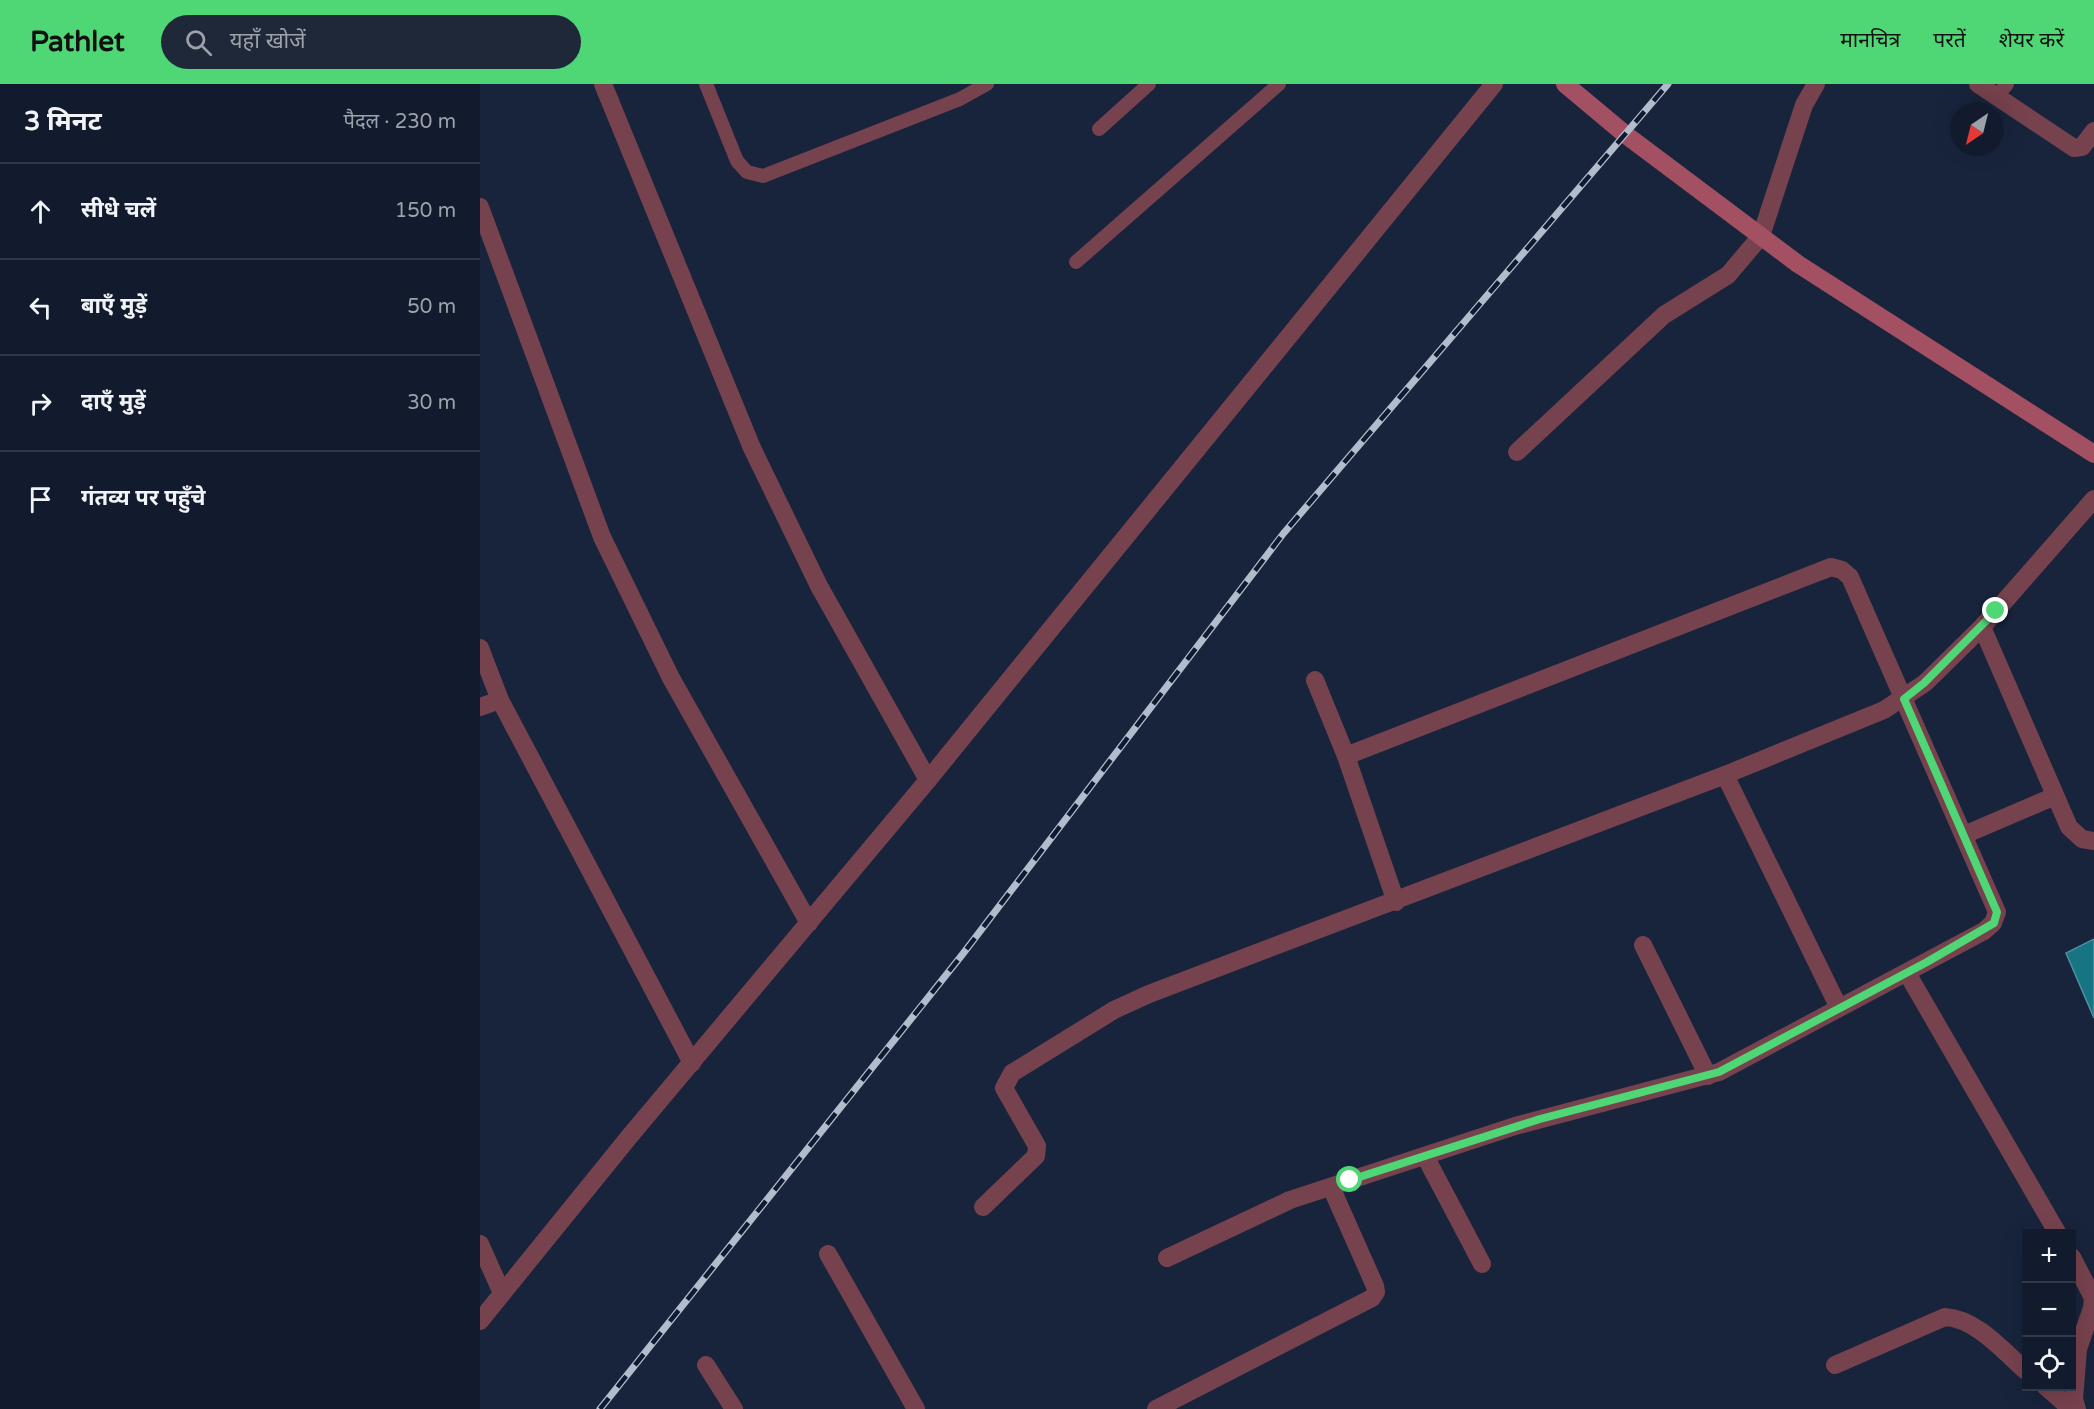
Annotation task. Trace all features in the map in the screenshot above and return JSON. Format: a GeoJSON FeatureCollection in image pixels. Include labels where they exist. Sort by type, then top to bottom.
{"type":"FeatureCollection","features":[{"type":"Feature","properties":{"kind":"street"},"geometry":{"type":"LineString","coordinates":[[603,84],[752,448],[819,586],[928,780]]}},
{"type":"Feature","properties":{"kind":"street"},"geometry":{"type":"LineString","coordinates":[[480,1321],[928,780],[1494,84]]}},
{"type":"Feature","properties":{"kind":"street"},"geometry":{"type":"LineString","coordinates":[[1565,84],[1626,135],[1798,264],[2094,454]]}},
{"type":"Feature","properties":{"kind":"street"},"geometry":{"type":"LineString","coordinates":[[1517,452],[1664,315],[1728,275],[1761,236],[1804,105],[1816,84]]}},
{"type":"Feature","properties":{"kind":"street"},"geometry":{"type":"LineString","coordinates":[[1978,84],[2002,90],[2074,148],[2082,147],[2094,131]]}},
{"type":"Feature","properties":{"kind":"street"},"geometry":{"type":"LineString","coordinates":[[480,207],[602,537],[671,678],[809,924]]}},
{"type":"Feature","properties":{"kind":"street"},"geometry":{"type":"LineString","coordinates":[[983,1207],[1036,1156],[1037,1146],[1004,1088],[1012,1073],[1114,1010],[1149,994],[1725,775],[1884,710],[1904,699],[1924,683],[1982,627],[2094,500]]}},
{"type":"Feature","properties":{"kind":"street"},"geometry":{"type":"LineString","coordinates":[[1167,1258],[1272,1208],[1331,1187],[1550,1116],[1708,1076],[1742,1062],[1994,923],[1997,912],[1850,577],[1842,570],[1831,567],[1346,756]]}},
{"type":"Feature","properties":{"kind":"street"},"geometry":{"type":"LineString","coordinates":[[1982,627],[2069,827],[2082,839],[2094,841]]}},
{"type":"Feature","properties":{"kind":"street"},"geometry":{"type":"LineString","coordinates":[[480,648],[500,700],[692,1063]]}},
{"type":"Feature","properties":{"kind":"street"},"geometry":{"type":"LineString","coordinates":[[1315,680],[1346,756],[1396,902]]}},
{"type":"Feature","properties":{"kind":"street"},"geometry":{"type":"LineString","coordinates":[[480,707],[500,700]]}},
{"type":"Feature","properties":{"kind":"street"},"geometry":{"type":"LineString","coordinates":[[1725,775],[1839,1008]]}},
{"type":"Feature","properties":{"kind":"street"},"geometry":{"type":"LineString","coordinates":[[1964,835],[2055,796]]}},
{"type":"Feature","properties":{"kind":"street"},"geometry":{"type":"LineString","coordinates":[[1643,945],[1708,1076]]}},
{"type":"Feature","properties":{"kind":"street"},"geometry":{"type":"LineString","coordinates":[[1907,973],[2056,1229]]}},
{"type":"Feature","properties":{"kind":"street"},"geometry":{"type":"LineString","coordinates":[[1425,1156],[1482,1264]]}},
{"type":"Feature","properties":{"kind":"street"},"geometry":{"type":"LineString","coordinates":[[1155,1409],[1372,1298],[1376,1292],[1375,1286],[1331,1187]]}},
{"type":"Feature","properties":{"kind":"street"},"geometry":{"type":"LineString","coordinates":[[480,1244],[502,1293]]}},
{"type":"Feature","properties":{"kind":"street"},"geometry":{"type":"LineString","coordinates":[[828,1254],[916,1409]]}},
{"type":"Feature","properties":{"kind":"street"},"geometry":{"type":"LineString","coordinates":[[2076,1265],[2093,1298],[2092,1308],[2078,1349],[2074,1399],[2077,1409]]}},
{"type":"Feature","properties":{"kind":"street"},"geometry":{"type":"LineString","coordinates":[[1835,1365],[1945,1317],[1959,1318],[1971,1324],[2022,1368]]}},
{"type":"Feature","properties":{"kind":"street"},"geometry":{"type":"LineString","coordinates":[[706,1365],[734,1409]]}},
{"type":"Feature","properties":{"kind":"street"},"geometry":{"type":"LineString","coordinates":[[2051,1391],[2071,1409]]}},
{"type":"Feature","properties":{"kind":"lane"},"geometry":{"type":"LineString","coordinates":[[706,84],[737,161],[747,172],[763,176],[960,99],[987,84]]}},
{"type":"Feature","properties":{"kind":"lane"},"geometry":{"type":"LineString","coordinates":[[1099,129],[1149,84]]}},
{"type":"Feature","properties":{"kind":"lane"},"geometry":{"type":"LineString","coordinates":[[1076,262],[1279,84]]}},
{"type":"Feature","properties":{"kind":"shaded area"},"geometry":{"type":"Polygon","coordinates":[[[2094,939],[2094,1018],[2066,953],[2094,939]]]}},
{"type":"Feature","properties":{"kind":"railway"},"geometry":{"type":"LineString","coordinates":[[600,1409],[962,955],[1283,534],[1668,84]]}},
{"type":"Feature","properties":{"kind":"route"},"geometry":{"type":"LineString","coordinates":[[1350,1180],[1515,1126],[1570,1110],[1662,1089],[1719,1072],[1742,1062],[1927,962],[1984,931],[1994,923],[1997,912],[1904,699],[1924,683],[1996,611]]}}]}
